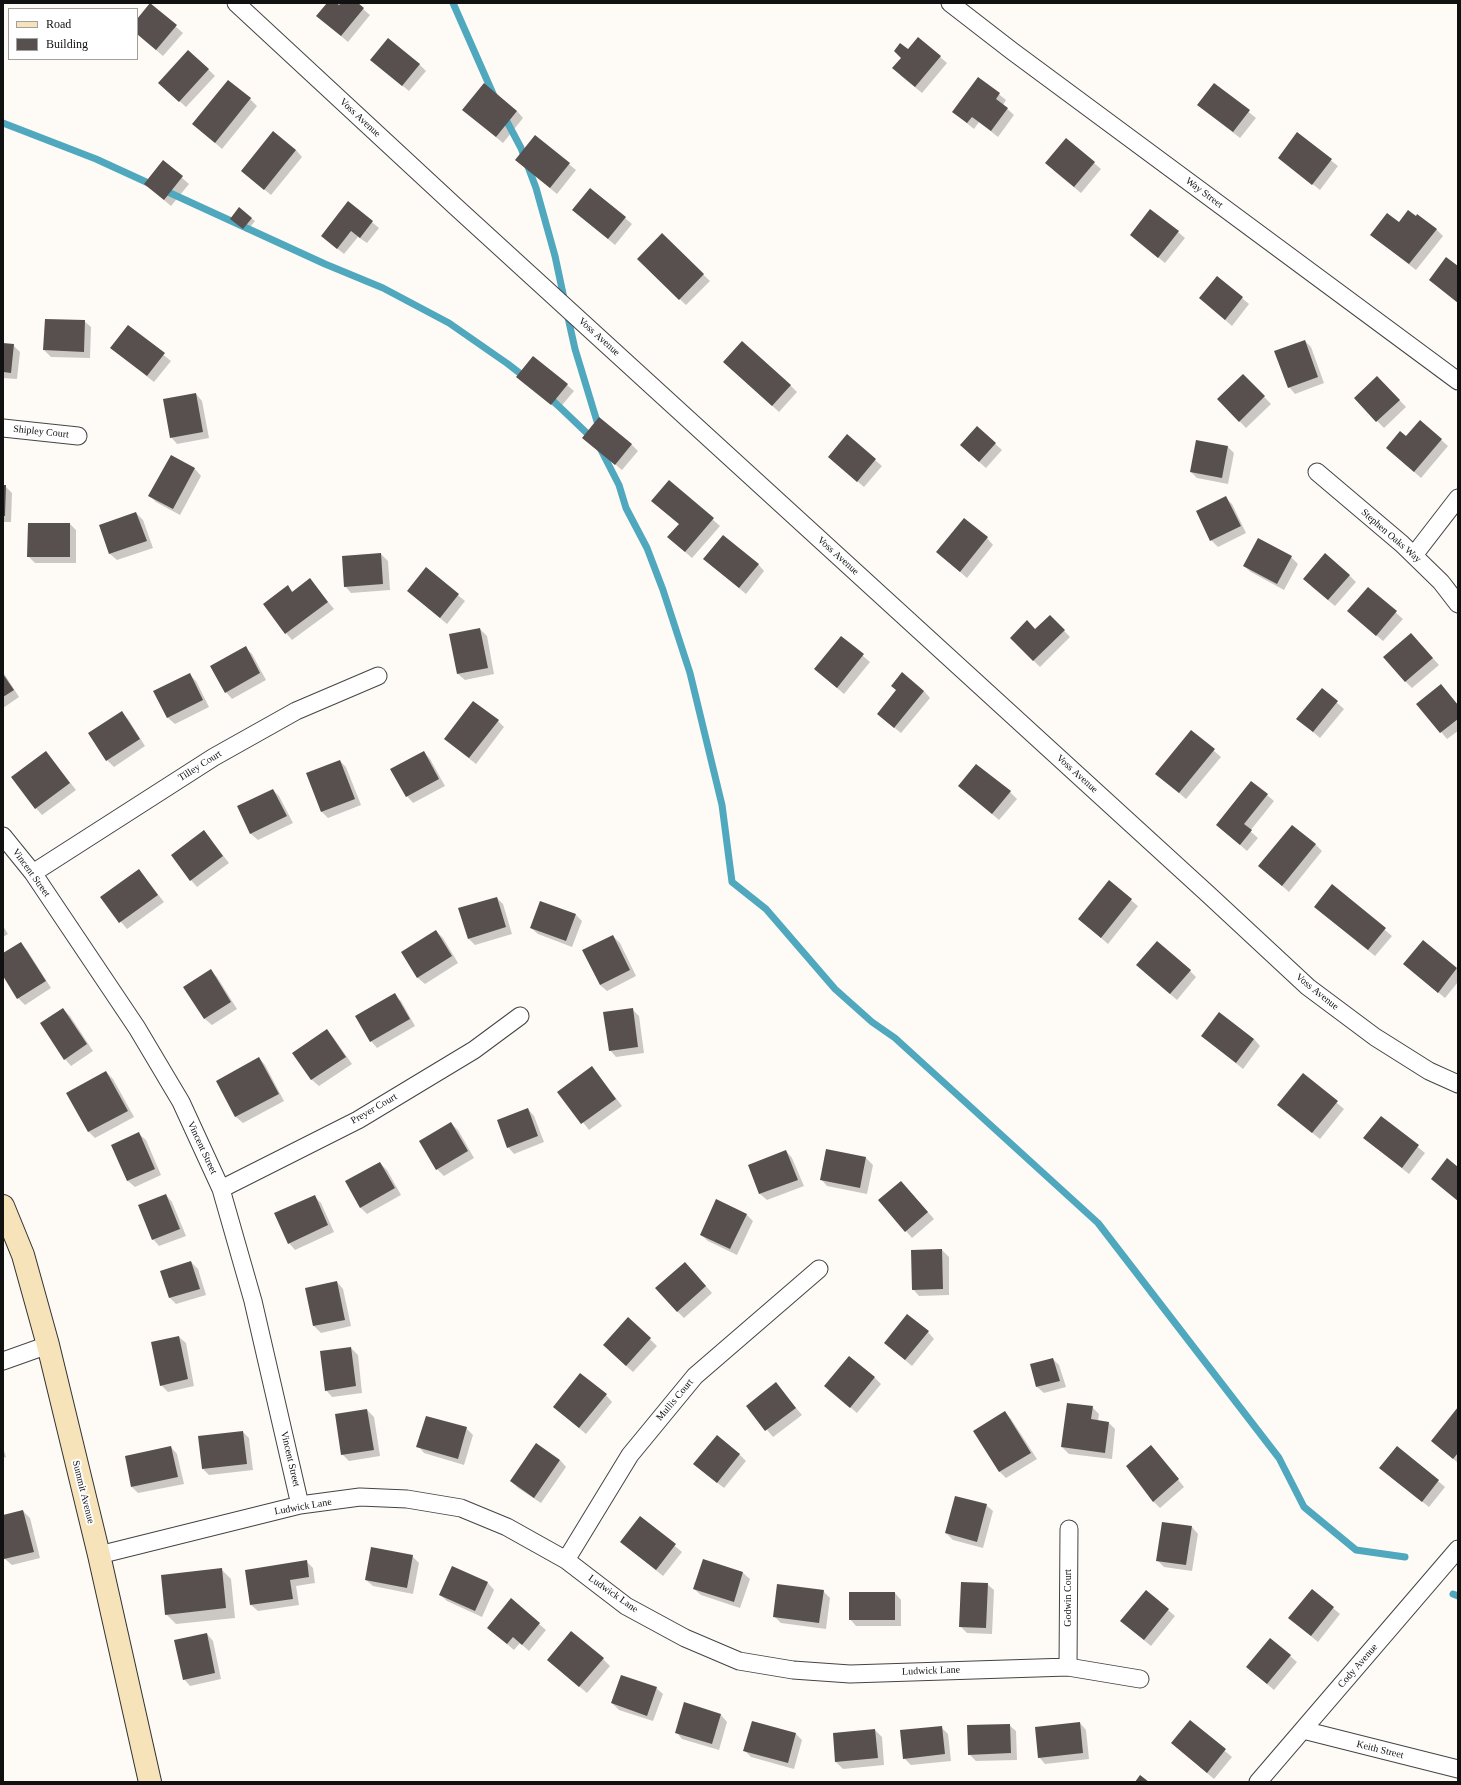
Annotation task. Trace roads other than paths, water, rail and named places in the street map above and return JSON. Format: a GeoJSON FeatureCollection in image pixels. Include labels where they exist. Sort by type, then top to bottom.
{"type":"FeatureCollection","features":[{"type":"Feature","properties":{"kind":"main road","name":"Summit Avenue"},"geometry":{"type":"LineString","coordinates":[[3,1206],[23,1255],[48,1345],[150,1782]]}},
{"type":"Feature","properties":{"kind":"street","name":"Voss Avenue"},"geometry":{"type":"LineString","coordinates":[[236,3],[456,207],[1210,895],[1308,987],[1375,1038],[1429,1071],[1458,1084]]}},
{"type":"Feature","properties":{"kind":"street","name":"Way Street"},"geometry":{"type":"LineString","coordinates":[[950,3],[1019,56],[1458,382]]}},
{"type":"Feature","properties":{"kind":"street","name":"Shipley Court"},"geometry":{"type":"LineString","coordinates":[[3,428],[78,436]]}},
{"type":"Feature","properties":{"kind":"street","name":"Stephen Oaks Way"},"geometry":{"type":"LineString","coordinates":[[1318,472],[1414,555],[1441,582],[1458,604]]}},
{"type":"Feature","properties":{"kind":"street"},"geometry":{"type":"LineString","coordinates":[[1414,555],[1458,498]]}},
{"type":"Feature","properties":{"kind":"street","name":"Tilley Court"},"geometry":{"type":"LineString","coordinates":[[33,873],[214,756],[296,711],[378,676]]}},
{"type":"Feature","properties":{"kind":"street","name":"Vincent Street"},"geometry":{"type":"LineString","coordinates":[[3,836],[33,873],[149,1048],[181,1102],[221,1189],[253,1301],[300,1505]]}},
{"type":"Feature","properties":{"kind":"street","name":"Preyer Court"},"geometry":{"type":"LineString","coordinates":[[221,1189],[358,1120],[474,1050],[520,1016]]}},
{"type":"Feature","properties":{"kind":"street","name":"Mullis Court"},"geometry":{"type":"LineString","coordinates":[[566,1560],[630,1455],[695,1376],[819,1269]]}},
{"type":"Feature","properties":{"kind":"street"},"geometry":{"type":"LineString","coordinates":[[3,1361],[48,1345]]}},
{"type":"Feature","properties":{"kind":"street","name":"Ludwick Lane"},"geometry":{"type":"LineString","coordinates":[[98,1556],[300,1505],[360,1497],[406,1499],[461,1508],[507,1527],[566,1560],[626,1606],[685,1638],[739,1661],[793,1670],[850,1674],[1068,1667],[1140,1679]]}},
{"type":"Feature","properties":{"kind":"street","name":"Godwin Court"},"geometry":{"type":"LineString","coordinates":[[1068,1667],[1069,1529]]}},
{"type":"Feature","properties":{"kind":"street","name":"Cody Avenue"},"geometry":{"type":"LineString","coordinates":[[1258,1782],[1458,1549]]}},
{"type":"Feature","properties":{"kind":"street","name":"Keith Street"},"geometry":{"type":"LineString","coordinates":[[1303,1730],[1458,1770]]}},
{"type":"Feature","properties":{"kind":"waterway"},"geometry":{"type":"LineString","coordinates":[[453,3],[494,96]]}},
{"type":"Feature","properties":{"kind":"waterway"},"geometry":{"type":"LineString","coordinates":[[504,116],[521,148],[536,188],[555,256],[565,303]]}},
{"type":"Feature","properties":{"kind":"waterway"},"geometry":{"type":"LineString","coordinates":[[3,123],[96,159],[325,264],[383,288],[449,323],[526,378]]}},
{"type":"Feature","properties":{"kind":"waterway"},"geometry":{"type":"LineString","coordinates":[[567,313],[575,349],[599,428]]}},
{"type":"Feature","properties":{"kind":"waterway"},"geometry":{"type":"LineString","coordinates":[[547,395],[593,439]]}},
{"type":"Feature","properties":{"kind":"waterway"},"geometry":{"type":"LineString","coordinates":[[600,448],[619,485],[626,508],[647,548],[663,590],[690,673],[722,805],[732,882],[766,909],[835,989],[872,1022],[895,1038],[1098,1223],[1279,1458],[1304,1507],[1356,1550],[1405,1557]]}},
{"type":"Feature","properties":{"kind":"waterway"},"geometry":{"type":"LineString","coordinates":[[1453,1594],[1458,1596]]}}]}
